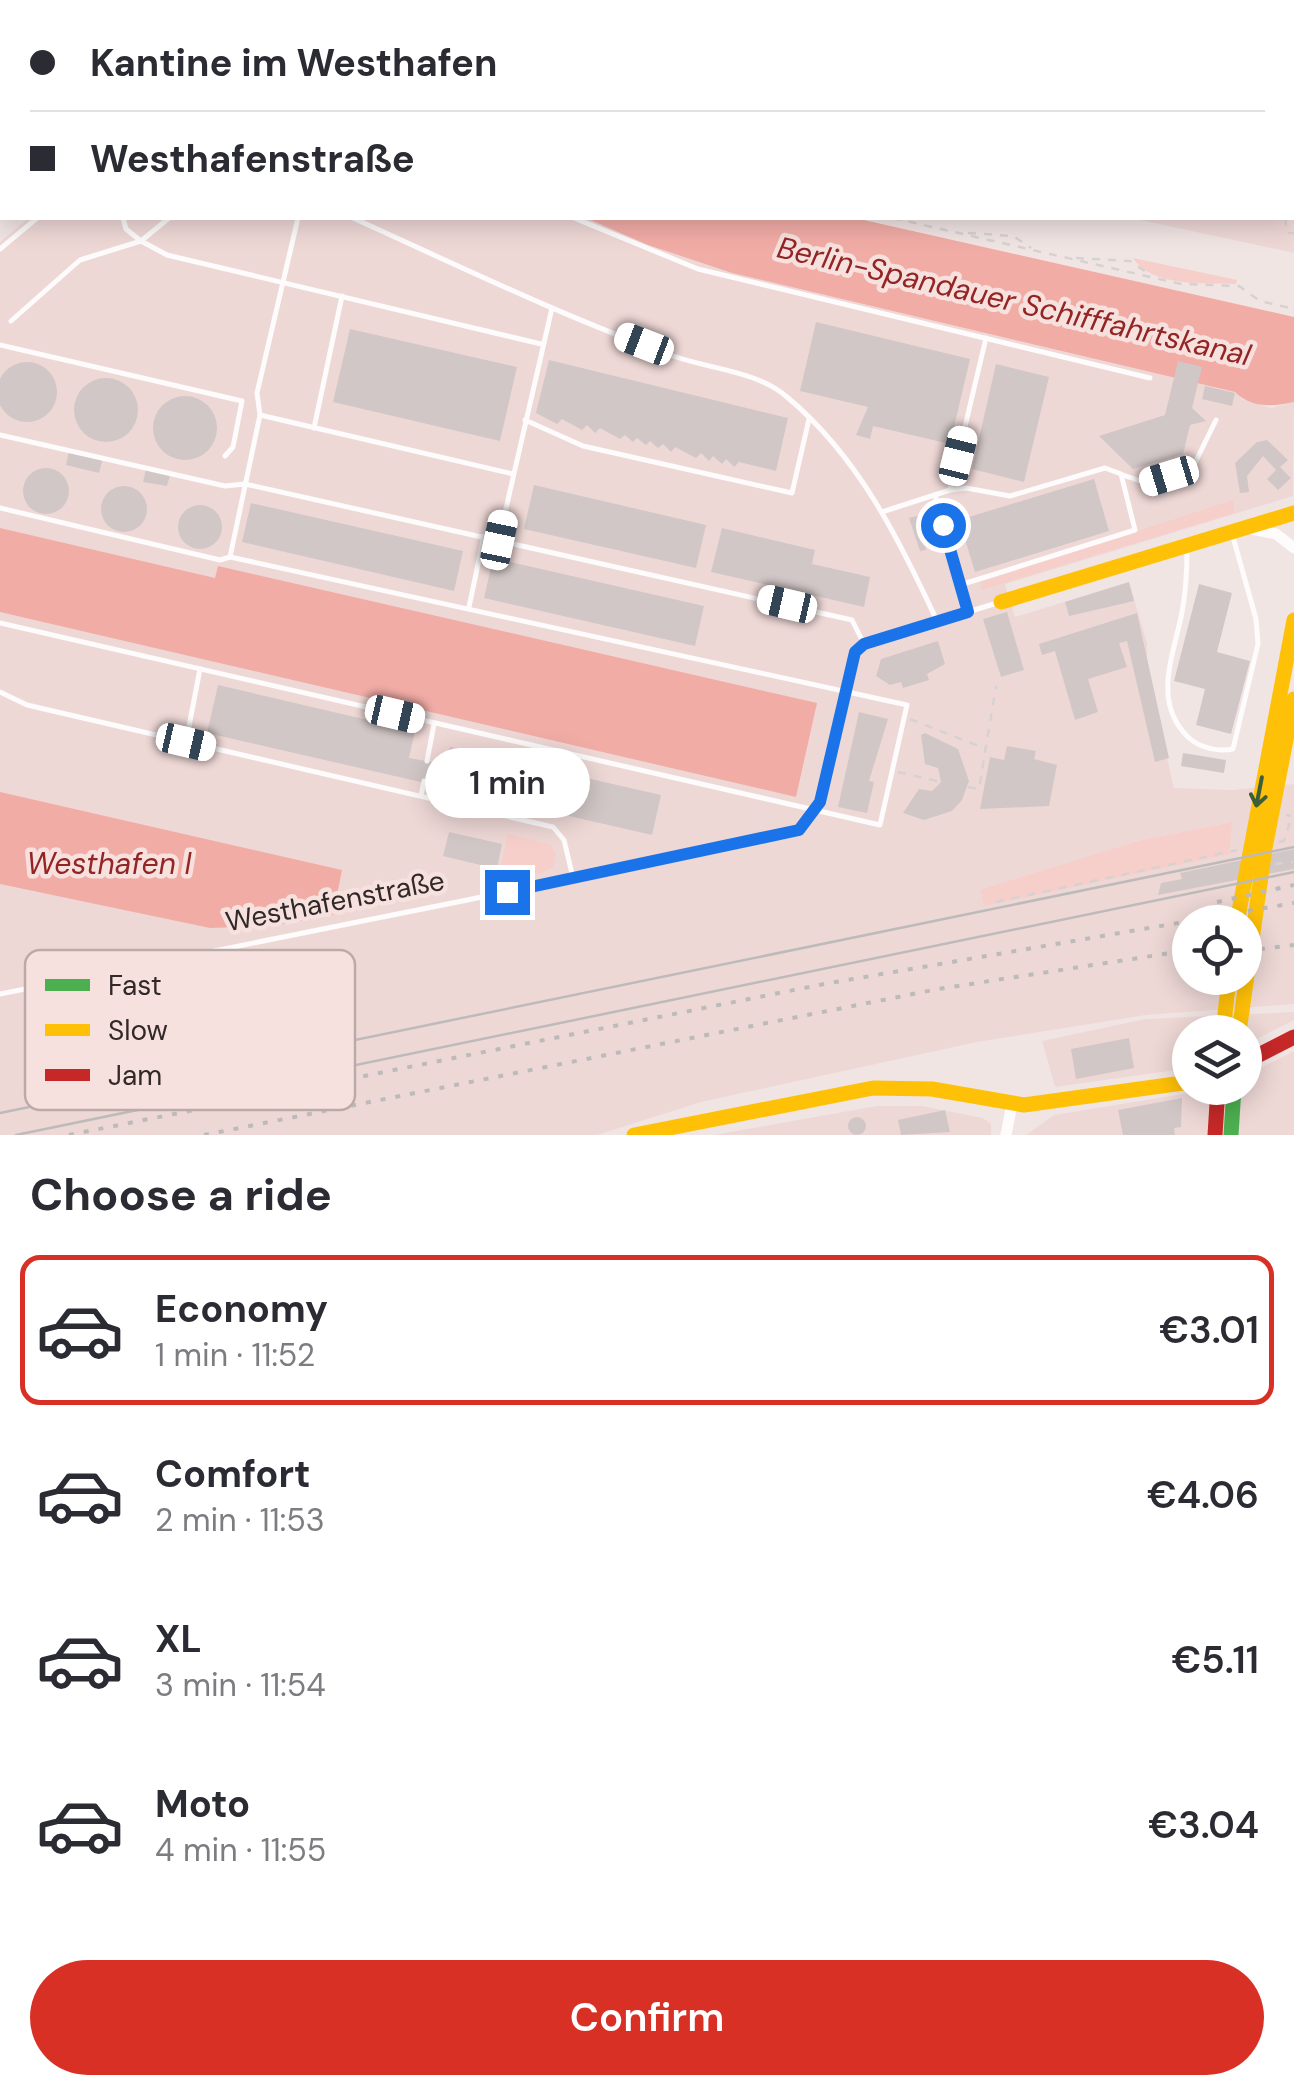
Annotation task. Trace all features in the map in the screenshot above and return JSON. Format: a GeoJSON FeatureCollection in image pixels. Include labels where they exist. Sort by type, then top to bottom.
{"type":"FeatureCollection","features":[{"type":"Feature","properties":{"kind":"main road"},"geometry":{"type":"LineString","coordinates":[[1001,602],[1294,513]]}},
{"type":"Feature","properties":{"kind":"main road"},"geometry":{"type":"LineString","coordinates":[[1237,905],[1239,853],[1293,623]]}},
{"type":"Feature","properties":{"kind":"main road"},"geometry":{"type":"LineString","coordinates":[[1241,1015],[1264,853],[1294,698]]}},
{"type":"Feature","properties":{"kind":"main road"},"geometry":{"type":"LineString","coordinates":[[1262,1053],[1294,1037]]}},
{"type":"Feature","properties":{"kind":"main road"},"geometry":{"type":"LineString","coordinates":[[634,1135],[873,1088],[932,1089],[1012,1104],[1172,1084]]}},
{"type":"Feature","properties":{"kind":"main road"},"geometry":{"type":"LineString","coordinates":[[1215,1135],[1217,1105]]}},
{"type":"Feature","properties":{"kind":"main road"},"geometry":{"type":"LineString","coordinates":[[1231,1135],[1233,1105]]}},
{"type":"Feature","properties":{"kind":"street"},"geometry":{"type":"LineString","coordinates":[[1237,530],[1276,534],[1294,548]]}},
{"type":"Feature","properties":{"kind":"street"},"geometry":{"type":"LineString","coordinates":[[1006,1135],[1012,1104]]}},
{"type":"Feature","properties":{"kind":"lane"},"geometry":{"type":"LineString","coordinates":[[0,249],[35,220]]}},
{"type":"Feature","properties":{"kind":"lane"},"geometry":{"type":"LineString","coordinates":[[124,220],[126,229],[167,255],[541,344]]}},
{"type":"Feature","properties":{"kind":"lane"},"geometry":{"type":"LineString","coordinates":[[11,321],[80,260],[141,240],[166,220]]}},
{"type":"Feature","properties":{"kind":"lane"},"geometry":{"type":"LineString","coordinates":[[230,556],[260,415],[258,393],[298,220]]}},
{"type":"Feature","properties":{"kind":"lane"},"geometry":{"type":"LineString","coordinates":[[357,220],[552,308],[675,356],[768,384],[846,455],[882,512],[937,622]]}},
{"type":"Feature","properties":{"kind":"lane"},"geometry":{"type":"LineString","coordinates":[[579,220],[698,269],[1150,378]]}},
{"type":"Feature","properties":{"kind":"lane"},"geometry":{"type":"LineString","coordinates":[[314,428],[342,296]]}},
{"type":"Feature","properties":{"kind":"lane"},"geometry":{"type":"LineString","coordinates":[[499,540],[552,308]]}},
{"type":"Feature","properties":{"kind":"lane"},"geometry":{"type":"LineString","coordinates":[[950,490],[986,338]]}},
{"type":"Feature","properties":{"kind":"lane"},"geometry":{"type":"LineString","coordinates":[[0,345],[242,400],[233,447],[225,456]]}},
{"type":"Feature","properties":{"kind":"lane"},"geometry":{"type":"LineString","coordinates":[[260,415],[513,474]]}},
{"type":"Feature","properties":{"kind":"lane"},"geometry":{"type":"LineString","coordinates":[[524,420],[583,446],[792,494],[809,418]]}},
{"type":"Feature","properties":{"kind":"lane"},"geometry":{"type":"LineString","coordinates":[[882,512],[950,490],[966,488],[1010,496],[1105,468],[1146,483],[1192,469],[1216,420]]}},
{"type":"Feature","properties":{"kind":"lane"},"geometry":{"type":"LineString","coordinates":[[0,435],[225,486],[245,484],[852,620],[864,644]]}},
{"type":"Feature","properties":{"kind":"lane"},"geometry":{"type":"LineString","coordinates":[[960,585],[1135,530],[1121,474]]}},
{"type":"Feature","properties":{"kind":"lane"},"geometry":{"type":"LineString","coordinates":[[935,495],[968,612]]}},
{"type":"Feature","properties":{"kind":"lane"},"geometry":{"type":"LineString","coordinates":[[0,508],[220,560],[230,556],[845,688],[907,705],[880,826],[0,623]]}},
{"type":"Feature","properties":{"kind":"lane"},"geometry":{"type":"LineString","coordinates":[[1187,546],[1182,612],[1168,666],[1170,708],[1180,729],[1196,744],[1224,751],[1233,749],[1258,644],[1237,530]]}},
{"type":"Feature","properties":{"kind":"lane"},"geometry":{"type":"LineString","coordinates":[[469,608],[484,536]]}},
{"type":"Feature","properties":{"kind":"lane"},"geometry":{"type":"LineString","coordinates":[[815,812],[850,662],[864,644],[1001,602]]}},
{"type":"Feature","properties":{"kind":"lane"},"geometry":{"type":"LineString","coordinates":[[186,742],[200,669]]}},
{"type":"Feature","properties":{"kind":"lane"},"geometry":{"type":"LineString","coordinates":[[0,692],[27,705],[553,827],[564,840],[573,878]]}},
{"type":"Feature","properties":{"kind":"lane"},"geometry":{"type":"LineString","coordinates":[[427,761],[434,724]]}},
{"type":"Feature","properties":{"kind":"lane"},"geometry":{"type":"LineString","coordinates":[[420,796],[424,780]]}},
{"type":"Feature","properties":{"kind":"lane","name":"Westhafenstraße"},"geometry":{"type":"LineString","coordinates":[[217,950],[785,836],[799,830],[815,812]]}},
{"type":"Feature","properties":{"kind":"lane","name":"Westhafenstraße"},"geometry":{"type":"LineString","coordinates":[[0,994],[25,989]]}},
{"type":"Feature","properties":{"kind":"path"},"geometry":{"type":"LineString","coordinates":[[903,220],[1154,278],[1239,286],[1260,301],[1294,309]]}},
{"type":"Feature","properties":{"kind":"path"},"geometry":{"type":"LineString","coordinates":[[910,220],[914,222]]}},
{"type":"Feature","properties":{"kind":"path"},"geometry":{"type":"LineString","coordinates":[[1013,236],[1014,228]]}},
{"type":"Feature","properties":{"kind":"path"},"geometry":{"type":"LineString","coordinates":[[962,234],[1013,236],[1034,250]]}},
{"type":"Feature","properties":{"kind":"path"},"geometry":{"type":"LineString","coordinates":[[1130,262],[1132,254]]}},
{"type":"Feature","properties":{"kind":"path"},"geometry":{"type":"LineString","coordinates":[[1070,258],[1130,262],[1154,278]]}},
{"type":"Feature","properties":{"kind":"path"},"geometry":{"type":"LineString","coordinates":[[1239,286],[1241,278]]}},
{"type":"Feature","properties":{"kind":"path"},"geometry":{"type":"LineString","coordinates":[[968,787],[979,789],[996,686]]}},
{"type":"Feature","properties":{"kind":"path"},"geometry":{"type":"LineString","coordinates":[[904,716],[986,749]]}},
{"type":"Feature","properties":{"kind":"path"},"geometry":{"type":"LineString","coordinates":[[892,770],[941,782]]}},
{"type":"Feature","properties":{"kind":"path"},"geometry":{"type":"LineString","coordinates":[[1284,816],[1291,814],[1292,818],[1287,816],[1291,818]]}},
{"type":"Feature","properties":{"kind":"path"},"geometry":{"type":"LineString","coordinates":[[996,902],[1239,853]]}},
{"type":"Feature","properties":{"kind":"path"},"geometry":{"type":"LineString","coordinates":[[1278,865],[1293,862]]}},
{"type":"Feature","properties":{"kind":"shaded area"},"geometry":{"type":"Polygon","coordinates":[[[27,220],[591,220],[648,245],[732,273],[1235,392],[1242,399],[1271,408],[1294,402],[1293,496],[1005,584],[1015,617],[1129,582],[1147,643],[1147,669],[1174,788],[1232,790],[1294,784],[1294,1004],[1146,1015],[977,1042],[701,1102],[597,1135],[0,1135],[0,242],[27,220]],[[1231,822],[1141,840],[980,891],[1231,822]]]}},
{"type":"Feature","properties":{"kind":"shaded area"},"geometry":{"type":"Polygon","coordinates":[[[1140,220],[1294,220],[1294,253],[1140,220]]]}},
{"type":"Feature","properties":{"kind":"shaded area"},"geometry":{"type":"Polygon","coordinates":[[[1133,258],[1237,280],[1236,284],[1209,284],[1165,279],[1141,267],[1133,258]]]}},
{"type":"Feature","properties":{"kind":"shaded area"},"geometry":{"type":"Polygon","coordinates":[[[1233,500],[1234,513],[981,590],[981,582],[1233,500]]]}},
{"type":"Feature","properties":{"kind":"shaded area"},"geometry":{"type":"Polygon","coordinates":[[[1232,822],[1229,854],[984,906],[980,890],[1141,840],[1232,822]]]}},
{"type":"Feature","properties":{"kind":"shaded area"},"geometry":{"type":"Polygon","coordinates":[[[508,834],[551,845],[556,855],[553,867],[540,874],[498,878],[508,834]]]}},
{"type":"Feature","properties":{"kind":"shaded area"},"geometry":{"type":"Polygon","coordinates":[[[1294,1012],[1294,1020],[1262,1036],[1262,1015],[1230,1015],[1294,1012]]]}},
{"type":"Feature","properties":{"kind":"shaded area"},"geometry":{"type":"Polygon","coordinates":[[[1172,1018],[1172,1071],[1055,1087],[1042,1041],[1145,1019],[1172,1018]]]}},
{"type":"Feature","properties":{"kind":"shaded area"},"geometry":{"type":"Polygon","coordinates":[[[1294,1051],[1294,1135],[1026,1135],[1054,1115],[1172,1096],[1172,1105],[1262,1105],[1262,1067],[1294,1051]]]}},
{"type":"Feature","properties":{"kind":"shaded area"},"geometry":{"type":"Polygon","coordinates":[[[877,1106],[922,1106],[983,1118],[991,1124],[991,1135],[714,1135],[877,1106]]]}},
{"type":"Feature","properties":{"kind":"water","name":"Berlin-Spandauer Schifffahrtskanal"},"geometry":{"type":"Polygon","coordinates":[[[591,220],[864,220],[1294,317],[1294,402],[1255,404],[1235,392],[732,273],[648,245],[591,220]]]}},
{"type":"Feature","properties":{"kind":"water"},"geometry":{"type":"Polygon","coordinates":[[[0,528],[215,578],[218,566],[817,703],[796,797],[0,612],[0,528]]]}},
{"type":"Feature","properties":{"kind":"water","name":"Westhafen I"},"geometry":{"type":"Polygon","coordinates":[[[0,792],[342,870],[333,915],[273,926],[210,928],[0,884],[0,792]]]}},
{"type":"Feature","properties":{"kind":"building"},"geometry":{"type":"Polygon","coordinates":[[[816,322],[970,359],[950,444],[873,426],[870,439],[856,435],[868,407],[800,391],[816,322]]]}},
{"type":"Feature","properties":{"kind":"building"},"geometry":{"type":"Polygon","coordinates":[[[350,329],[517,367],[500,441],[333,402],[350,329]]]}},
{"type":"Feature","properties":{"kind":"building"},"geometry":{"type":"Polygon","coordinates":[[[549,360],[788,418],[776,471],[739,462],[734,467],[726,459],[722,464],[713,456],[709,461],[701,453],[696,458],[675,447],[671,452],[663,444],[658,448],[650,441],[646,445],[637,438],[633,442],[625,435],[620,439],[600,428],[595,433],[587,425],[582,430],[562,419],[557,424],[536,413],[549,360]]]}},
{"type":"Feature","properties":{"kind":"building"},"geometry":{"type":"Polygon","coordinates":[[[1178,361],[1202,367],[1192,408],[1206,421],[1190,425],[1183,454],[1133,469],[1099,436],[1165,415],[1178,361]]]}},
{"type":"Feature","properties":{"kind":"building"},"geometry":{"type":"Polygon","coordinates":[[[16,364],[38,364],[55,381],[55,403],[38,420],[16,420],[-1,403],[-1,381],[16,364]]]}},
{"type":"Feature","properties":{"kind":"building"},"geometry":{"type":"Polygon","coordinates":[[[996,364],[1049,377],[1024,482],[972,469],[996,364]]]}},
{"type":"Feature","properties":{"kind":"building"},"geometry":{"type":"Polygon","coordinates":[[[106,378],[129,387],[138,410],[129,433],[106,442],[83,433],[74,410],[83,387],[106,378]]]}},
{"type":"Feature","properties":{"kind":"building"},"geometry":{"type":"Polygon","coordinates":[[[1205,386],[1235,393],[1232,406],[1202,399],[1205,386]]]}},
{"type":"Feature","properties":{"kind":"building"},"geometry":{"type":"Polygon","coordinates":[[[185,396],[208,405],[217,428],[208,451],[185,460],[162,451],[153,428],[162,405],[185,396]]]}},
{"type":"Feature","properties":{"kind":"building"},"geometry":{"type":"Polygon","coordinates":[[[1267,440],[1288,460],[1280,467],[1291,478],[1278,490],[1267,479],[1276,470],[1263,456],[1247,476],[1249,492],[1240,493],[1235,463],[1257,442],[1267,440]]]}},
{"type":"Feature","properties":{"kind":"building"},"geometry":{"type":"Polygon","coordinates":[[[69,451],[103,458],[99,473],[66,465],[69,451]]]}},
{"type":"Feature","properties":{"kind":"building"},"geometry":{"type":"Polygon","coordinates":[[[46,468],[62,475],[69,491],[62,507],[46,514],[30,507],[23,491],[30,475],[46,468]]]}},
{"type":"Feature","properties":{"kind":"building"},"geometry":{"type":"Polygon","coordinates":[[[146,469],[170,475],[167,486],[143,482],[146,469]]]}},
{"type":"Feature","properties":{"kind":"building"},"geometry":{"type":"Polygon","coordinates":[[[1094,479],[1109,531],[975,572],[959,520],[1094,479]]]}},
{"type":"Feature","properties":{"kind":"building"},"geometry":{"type":"Polygon","coordinates":[[[534,485],[706,525],[696,568],[524,529],[534,485]]]}},
{"type":"Feature","properties":{"kind":"building"},"geometry":{"type":"Polygon","coordinates":[[[124,486],[140,493],[147,509],[140,525],[124,532],[108,525],[101,509],[108,493],[124,486]]]}},
{"type":"Feature","properties":{"kind":"building"},"geometry":{"type":"Polygon","coordinates":[[[251,503],[463,551],[454,591],[242,542],[251,503]]]}},
{"type":"Feature","properties":{"kind":"building"},"geometry":{"type":"Polygon","coordinates":[[[200,505],[216,511],[222,527],[216,543],[200,549],[184,543],[178,527],[184,511],[200,505]]]}},
{"type":"Feature","properties":{"kind":"building"},"geometry":{"type":"Polygon","coordinates":[[[921,515],[926,550],[920,551],[909,518],[921,515]]]}},
{"type":"Feature","properties":{"kind":"building"},"geometry":{"type":"Polygon","coordinates":[[[722,528],[815,550],[812,564],[870,577],[864,607],[711,572],[722,528]]]}},
{"type":"Feature","properties":{"kind":"building"},"geometry":{"type":"Polygon","coordinates":[[[493,558],[704,606],[695,646],[484,598],[493,558]]]}},
{"type":"Feature","properties":{"kind":"building"},"geometry":{"type":"Polygon","coordinates":[[[1129,582],[1134,601],[1069,616],[1065,602],[1129,582]]]}},
{"type":"Feature","properties":{"kind":"building"},"geometry":{"type":"Polygon","coordinates":[[[1199,584],[1232,593],[1217,652],[1250,661],[1231,734],[1196,725],[1205,689],[1174,681],[1199,584]]]}},
{"type":"Feature","properties":{"kind":"building"},"geometry":{"type":"Polygon","coordinates":[[[1007,612],[1024,670],[1001,677],[983,619],[1007,612]]]}},
{"type":"Feature","properties":{"kind":"building"},"geometry":{"type":"Polygon","coordinates":[[[1137,613],[1169,758],[1155,762],[1127,641],[1119,643],[1127,667],[1088,679],[1098,712],[1075,720],[1055,651],[1042,655],[1039,644],[1137,613]]]}},
{"type":"Feature","properties":{"kind":"building"},"geometry":{"type":"Polygon","coordinates":[[[938,641],[945,664],[927,674],[929,680],[903,688],[901,682],[890,685],[876,676],[881,659],[938,641]]]}},
{"type":"Feature","properties":{"kind":"building"},"geometry":{"type":"Polygon","coordinates":[[[218,685],[415,731],[409,758],[443,764],[442,769],[450,747],[661,795],[652,835],[207,733],[218,685]]]}},
{"type":"Feature","properties":{"kind":"building"},"geometry":{"type":"Polygon","coordinates":[[[859,712],[888,719],[869,781],[874,782],[867,813],[838,807],[859,712]]]}},
{"type":"Feature","properties":{"kind":"building"},"geometry":{"type":"Polygon","coordinates":[[[925,733],[958,749],[969,781],[962,800],[952,811],[924,820],[903,813],[919,789],[932,791],[941,782],[938,768],[925,764],[921,735],[925,733]]]}},
{"type":"Feature","properties":{"kind":"building"},"geometry":{"type":"Polygon","coordinates":[[[1007,746],[1036,751],[1034,759],[1057,765],[1049,806],[980,809],[990,757],[1004,760],[1007,746]]]}},
{"type":"Feature","properties":{"kind":"building"},"geometry":{"type":"Polygon","coordinates":[[[1183,753],[1226,760],[1224,773],[1181,766],[1183,753]]]}},
{"type":"Feature","properties":{"kind":"building"},"geometry":{"type":"Polygon","coordinates":[[[449,832],[502,844],[497,869],[443,856],[449,832]]]}},
{"type":"Feature","properties":{"kind":"building"},"geometry":{"type":"Polygon","coordinates":[[[1294,849],[1294,869],[1158,895],[1161,883],[1182,879],[1180,873],[1294,849]]]}},
{"type":"Feature","properties":{"kind":"building"},"geometry":{"type":"Polygon","coordinates":[[[1129,1038],[1134,1068],[1076,1079],[1071,1049],[1129,1038]]]}},
{"type":"Feature","properties":{"kind":"building"},"geometry":{"type":"Polygon","coordinates":[[[1172,1100],[1172,1105],[1182,1105],[1181,1127],[1174,1128],[1175,1135],[1123,1135],[1118,1110],[1172,1100]]]}},
{"type":"Feature","properties":{"kind":"building"},"geometry":{"type":"Polygon","coordinates":[[[945,1110],[950,1132],[901,1135],[898,1120],[945,1110]]]}},
{"type":"Feature","properties":{"kind":"building"},"geometry":{"type":"Polygon","coordinates":[[[857,1117],[864,1119],[864,1133],[857,1135],[850,1133],[848,1126],[850,1119],[857,1117]]]}},
{"type":"Feature","properties":{"kind":"tram line"},"geometry":{"type":"LineString","coordinates":[[355,1040],[1294,847]]}},
{"type":"Feature","properties":{"kind":"tram line"},"geometry":{"type":"LineString","coordinates":[[355,1065],[1294,872]]}},
{"type":"Feature","properties":{"kind":"tram line"},"geometry":{"type":"LineString","coordinates":[[0,1113],[25,1108]]}},
{"type":"Feature","properties":{"kind":"tram line"},"geometry":{"type":"LineString","coordinates":[[16,1135],[137,1110]]}},
{"type":"Feature","properties":{"kind":"railway"},"geometry":{"type":"LineString","coordinates":[[1217,902],[1294,885]]}},
{"type":"Feature","properties":{"kind":"railway"},"geometry":{"type":"LineString","coordinates":[[355,1078],[824,984],[1294,903]]}},
{"type":"Feature","properties":{"kind":"railway"},"geometry":{"type":"LineString","coordinates":[[1262,949],[1294,945]]}},
{"type":"Feature","properties":{"kind":"railway"},"geometry":{"type":"LineString","coordinates":[[355,1105],[938,989],[1172,953]]}},
{"type":"Feature","properties":{"kind":"railway"},"geometry":{"type":"LineString","coordinates":[[69,1135],[194,1110]]}},
{"type":"Feature","properties":{"kind":"railway"},"geometry":{"type":"LineString","coordinates":[[204,1135],[330,1110]]}},
{"type":"Feature","properties":{"kind":"traffic: fast"},"geometry":{"type":"LineString","coordinates":[[1231,1135],[1233,1105]]}},
{"type":"Feature","properties":{"kind":"traffic: slow"},"geometry":{"type":"LineString","coordinates":[[1001,602],[1294,513]]}},
{"type":"Feature","properties":{"kind":"traffic: slow"},"geometry":{"type":"LineString","coordinates":[[1240,905],[1294,620]]}},
{"type":"Feature","properties":{"kind":"traffic: slow"},"geometry":{"type":"LineString","coordinates":[[1241,1015],[1265,848],[1294,699]]}},
{"type":"Feature","properties":{"kind":"traffic: slow"},"geometry":{"type":"LineString","coordinates":[[1225,1015],[1227,995]]}},
{"type":"Feature","properties":{"kind":"traffic: slow"},"geometry":{"type":"LineString","coordinates":[[634,1135],[873,1088],[932,1089],[1024,1105],[1172,1084]]}},
{"type":"Feature","properties":{"kind":"traffic: jam"},"geometry":{"type":"LineString","coordinates":[[1262,1053],[1294,1037]]}},
{"type":"Feature","properties":{"kind":"traffic: jam"},"geometry":{"type":"LineString","coordinates":[[1215,1135],[1217,1105]]}},
{"type":"Feature","properties":{"kind":"route"},"geometry":{"type":"LineString","coordinates":[[507,892],[785,836],[809,822],[820,802],[855,652],[864,644],[968,612],[943,525]]}}]}
